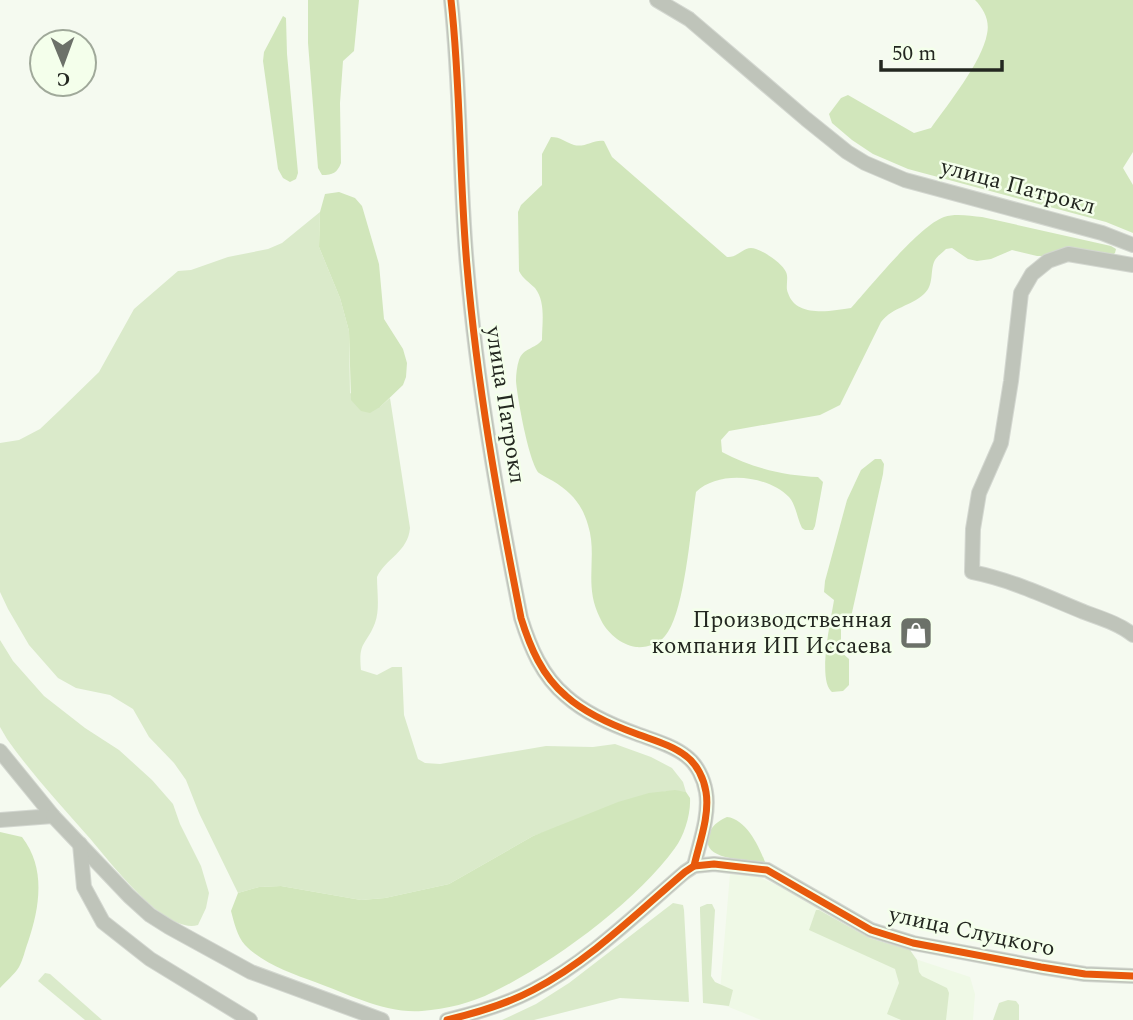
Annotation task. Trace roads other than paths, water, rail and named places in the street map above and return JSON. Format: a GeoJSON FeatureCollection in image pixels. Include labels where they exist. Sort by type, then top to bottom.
{"type":"FeatureCollection","features":[{"type":"Feature","properties":{"kind":"street","name":"улица Патрокл"},"geometry":{"type":"LineString","coordinates":[[451,0],[457,50],[456,92],[464,233],[479,378],[529,644],[551,680],[566,697],[592,714],[660,742],[686,756],[702,775],[707,795],[694,866]]}},
{"type":"Feature","properties":{"kind":"street","name":"улица Патрокл"},"geometry":{"type":"LineString","coordinates":[[657,0],[681,12],[806,119],[865,163],[905,180],[1102,233],[1133,245]]}},
{"type":"Feature","properties":{"kind":"street"},"geometry":{"type":"LineString","coordinates":[[1133,265],[1068,254],[1048,261],[1032,274],[1021,293],[1011,381],[1000,443],[979,493],[973,529],[972,572],[1028,588],[1133,635]]}},
{"type":"Feature","properties":{"kind":"street"},"geometry":{"type":"LineString","coordinates":[[0,751],[53,816],[150,915],[251,972],[382,1020]]}},
{"type":"Feature","properties":{"kind":"street"},"geometry":{"type":"LineString","coordinates":[[0,820],[53,816]]}},
{"type":"Feature","properties":{"kind":"street"},"geometry":{"type":"LineString","coordinates":[[80,844],[84,887],[103,922],[150,959],[250,1020]]}},
{"type":"Feature","properties":{"kind":"street","name":"улица Слуцкого"},"geometry":{"type":"LineString","coordinates":[[694,866],[713,864],[767,870],[871,930],[913,943],[1085,974],[1133,976]]}},
{"type":"Feature","properties":{"kind":"street"},"geometry":{"type":"LineString","coordinates":[[447,1020],[520,996],[560,975],[694,866]]}},
{"type":"Feature","properties":{"kind":"place","name":"Производственная компания ИП Иссаева"},"geometry":{"type":"Point","coordinates":[916,633]}}]}
